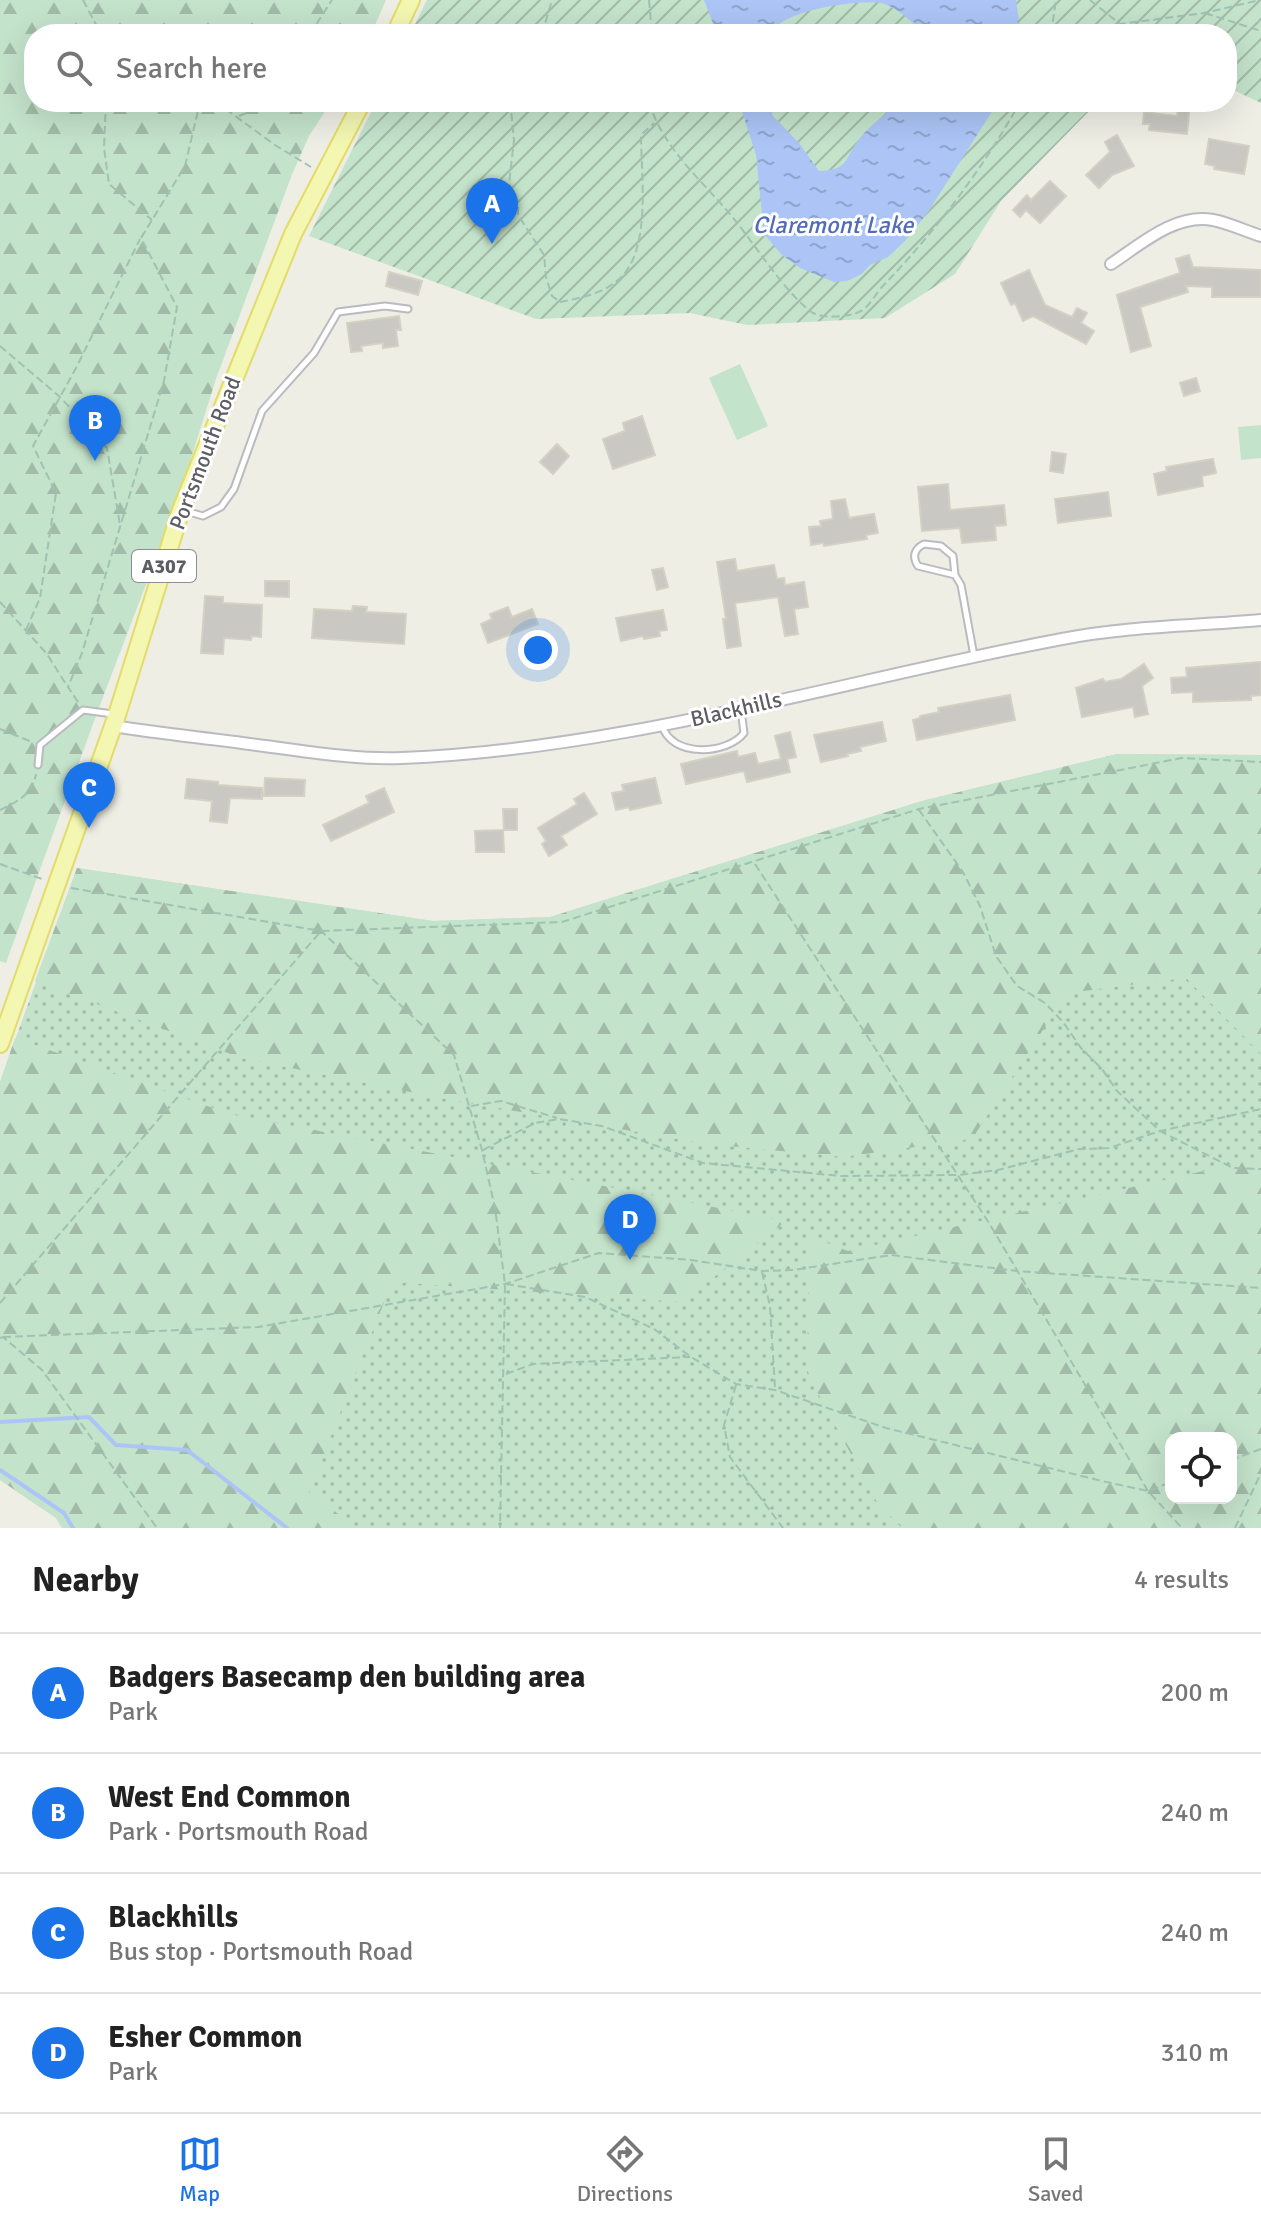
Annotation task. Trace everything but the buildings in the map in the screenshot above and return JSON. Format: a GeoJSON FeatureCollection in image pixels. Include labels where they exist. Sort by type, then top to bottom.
{"type":"FeatureCollection","features":[{"type":"Feature","properties":{"kind":"main road"},"geometry":{"type":"LineString","coordinates":[[400,24],[411,0]]}},
{"type":"Feature","properties":{"kind":"main road","name":"Portsmouth Road"},"geometry":{"type":"LineString","coordinates":[[0,1044],[116,720],[181,510],[293,234],[357,112]]}},
{"type":"Feature","properties":{"kind":"street"},"geometry":{"type":"LineString","coordinates":[[1111,264],[1178,223],[1197,219],[1214,220],[1261,236]]}},
{"type":"Feature","properties":{"kind":"street","name":"Blackhills"},"geometry":{"type":"LineString","coordinates":[[116,720],[178,736],[388,759],[501,750],[741,709],[1090,634],[1261,620]]}},
{"type":"Feature","properties":{"kind":"lane"},"geometry":{"type":"LineString","coordinates":[[181,510],[203,516],[221,507],[234,489],[262,411],[314,353],[338,312],[385,306],[408,309]]}},
{"type":"Feature","properties":{"kind":"lane"},"geometry":{"type":"LineString","coordinates":[[955,575],[918,566],[914,557],[916,551],[924,544],[941,546],[953,556],[974,657]]}},
{"type":"Feature","properties":{"kind":"lane"},"geometry":{"type":"LineString","coordinates":[[662,724],[674,743],[695,751],[738,741],[744,733],[741,709]]}},
{"type":"Feature","properties":{"kind":"lane"},"geometry":{"type":"LineString","coordinates":[[38,765],[40,745],[83,710],[116,720]]}},
{"type":"Feature","properties":{"kind":"path"},"geometry":{"type":"LineString","coordinates":[[83,0],[97,24]]}},
{"type":"Feature","properties":{"kind":"path"},"geometry":{"type":"LineString","coordinates":[[316,24],[332,0]]}},
{"type":"Feature","properties":{"kind":"path"},"geometry":{"type":"LineString","coordinates":[[545,24],[552,0]]}},
{"type":"Feature","properties":{"kind":"path"},"geometry":{"type":"LineString","coordinates":[[649,0],[651,24]]}},
{"type":"Feature","properties":{"kind":"path"},"geometry":{"type":"LineString","coordinates":[[1052,24],[1056,0]]}},
{"type":"Feature","properties":{"kind":"path"},"geometry":{"type":"LineString","coordinates":[[1090,0],[1120,24],[1204,13],[1260,0]]}},
{"type":"Feature","properties":{"kind":"path"},"geometry":{"type":"LineString","coordinates":[[1204,13],[1261,31]]}},
{"type":"Feature","properties":{"kind":"path"},"geometry":{"type":"LineString","coordinates":[[106,112],[104,148],[109,184],[152,220]]}},
{"type":"Feature","properties":{"kind":"path"},"geometry":{"type":"LineString","coordinates":[[26,630],[40,598],[56,493],[33,446],[141,238],[185,166],[198,112]]}},
{"type":"Feature","properties":{"kind":"path"},"geometry":{"type":"LineString","coordinates":[[230,112],[275,145],[326,176]]}},
{"type":"Feature","properties":{"kind":"path"},"geometry":{"type":"LineString","coordinates":[[237,117],[250,112]]}},
{"type":"Feature","properties":{"kind":"path"},"geometry":{"type":"LineString","coordinates":[[511,112],[514,140],[509,184],[518,205],[518,215],[544,255],[552,296],[560,302],[592,295],[616,283],[632,265],[643,213],[641,135],[655,122]]}},
{"type":"Feature","properties":{"kind":"path"},"geometry":{"type":"LineString","coordinates":[[652,112],[670,146],[796,295],[814,314],[839,316],[863,310],[924,241],[1014,112]]}},
{"type":"Feature","properties":{"kind":"path"},"geometry":{"type":"LineString","coordinates":[[68,687],[82,653],[164,381],[177,307],[141,238]]}},
{"type":"Feature","properties":{"kind":"path"},"geometry":{"type":"LineString","coordinates":[[0,346],[60,397],[107,448],[120,526]]}},
{"type":"Feature","properties":{"kind":"path"},"geometry":{"type":"LineString","coordinates":[[0,602],[47,654],[83,710]]}},
{"type":"Feature","properties":{"kind":"path"},"geometry":{"type":"LineString","coordinates":[[0,729],[40,745]]}},
{"type":"Feature","properties":{"kind":"path"},"geometry":{"type":"LineString","coordinates":[[0,864],[91,893],[321,931],[562,922],[919,809],[1182,758],[1261,762]]}},
{"type":"Feature","properties":{"kind":"path"},"geometry":{"type":"LineString","coordinates":[[0,810],[21,800],[31,791],[38,765]]}},
{"type":"Feature","properties":{"kind":"path"},"geometry":{"type":"LineString","coordinates":[[919,809],[963,872],[980,906],[996,956],[1017,986],[1045,1003],[1117,1091],[1160,1131],[1233,1168],[1261,1169]]}},
{"type":"Feature","properties":{"kind":"path"},"geometry":{"type":"LineString","coordinates":[[754,863],[958,1175],[1148,1491],[1182,1528]]}},
{"type":"Feature","properties":{"kind":"path"},"geometry":{"type":"LineString","coordinates":[[321,931],[454,1055],[482,1150],[495,1208],[505,1284],[500,1528]]}},
{"type":"Feature","properties":{"kind":"path"},"geometry":{"type":"LineString","coordinates":[[0,1303],[321,931]]}},
{"type":"Feature","properties":{"kind":"path"},"geometry":{"type":"LineString","coordinates":[[469,1106],[501,1101],[559,1119],[602,1126],[703,1163],[841,1176],[958,1175],[998,1170],[1079,1149],[1109,1148],[1160,1131],[1261,1109]]}},
{"type":"Feature","properties":{"kind":"path"},"geometry":{"type":"LineString","coordinates":[[482,1150],[535,1123],[559,1119]]}},
{"type":"Feature","properties":{"kind":"path"},"geometry":{"type":"LineString","coordinates":[[2,1338],[258,1327],[505,1284],[599,1253],[691,1260],[762,1271],[793,1270],[891,1255],[1017,1271],[1261,1288]]}},
{"type":"Feature","properties":{"kind":"path"},"geometry":{"type":"LineString","coordinates":[[762,1271],[770,1306],[775,1390]]}},
{"type":"Feature","properties":{"kind":"path"},"geometry":{"type":"LineString","coordinates":[[505,1284],[585,1297],[654,1329],[691,1357],[736,1384],[775,1390],[886,1428],[1148,1491],[1165,1484]]}},
{"type":"Feature","properties":{"kind":"path"},"geometry":{"type":"LineString","coordinates":[[2,1338],[42,1370],[157,1528]]}},
{"type":"Feature","properties":{"kind":"path"},"geometry":{"type":"LineString","coordinates":[[504,1375],[533,1364],[691,1357]]}},
{"type":"Feature","properties":{"kind":"path"},"geometry":{"type":"LineString","coordinates":[[736,1384],[724,1425],[730,1457],[783,1528]]}},
{"type":"Feature","properties":{"kind":"path"},"geometry":{"type":"LineString","coordinates":[[1237,1458],[1261,1449]]}},
{"type":"Feature","properties":{"kind":"path"},"geometry":{"type":"LineString","coordinates":[[1235,1528],[1261,1473]]}},
{"type":"Feature","properties":{"kind":"green space"},"geometry":{"type":"Polygon","coordinates":[[[0,0],[386,0],[375,24],[24,24],[24,112],[325,112],[309,136],[291,177],[216,379],[177,503],[6,963],[0,961],[0,0]]]}},
{"type":"Feature","properties":{"kind":"green space"},"geometry":{"type":"Polygon","coordinates":[[[427,0],[1261,0],[1261,103],[1237,92],[1237,24],[415,24],[427,0]]]}},
{"type":"Feature","properties":{"kind":"green space"},"geometry":{"type":"Polygon","coordinates":[[[371,112],[1088,112],[1001,201],[955,274],[885,318],[747,325],[690,313],[536,319],[309,236],[371,112]]]}},
{"type":"Feature","properties":{"kind":"green space"},"geometry":{"type":"Polygon","coordinates":[[[740,364],[768,426],[737,440],[709,378],[740,364]]]}},
{"type":"Feature","properties":{"kind":"green space"},"geometry":{"type":"Polygon","coordinates":[[[1261,425],[1261,458],[1241,460],[1238,427],[1261,425]]]}},
{"type":"Feature","properties":{"kind":"green space"},"geometry":{"type":"Polygon","coordinates":[[[1117,754],[1261,755],[1261,1528],[62,1528],[56,1518],[0,1480],[0,1082],[77,868],[433,921],[550,917],[922,801],[1117,754]]]}},
{"type":"Feature","properties":{"kind":"green space"},"geometry":{"type":"Polygon","coordinates":[[[1117,754],[1261,755],[1261,1054],[1186,978],[1067,993],[972,1139],[843,1157],[707,1144],[440,1098],[241,1058],[35,981],[77,868],[433,921],[550,917],[922,801],[1117,754]]]}},
{"type":"Feature","properties":{"kind":"green space"},"geometry":{"type":"Polygon","coordinates":[[[15,1038],[230,1114],[786,1221],[682,1302],[392,1282],[309,1492],[357,1528],[62,1528],[56,1518],[0,1480],[0,1082],[15,1038]]]}},
{"type":"Feature","properties":{"kind":"green space"},"geometry":{"type":"Polygon","coordinates":[[[1261,1158],[1261,1528],[904,1528],[879,1506],[807,1373],[809,1236],[848,1251],[1261,1158]]]}},
{"type":"Feature","properties":{"kind":"water"},"geometry":{"type":"Polygon","coordinates":[[[704,0],[1016,0],[1020,24],[913,24],[898,11],[882,3],[870,2],[804,12],[779,24],[713,24],[704,0]]]}},
{"type":"Feature","properties":{"kind":"water","name":"Claremont Lake"},"geometry":{"type":"Polygon","coordinates":[[[742,112],[772,112],[819,171],[836,168],[845,162],[864,133],[887,112],[992,112],[928,212],[905,241],[888,257],[847,281],[834,282],[800,268],[782,255],[764,234],[756,155],[742,112]]]}},
{"type":"Feature","properties":{"kind":"waterway"},"geometry":{"type":"LineString","coordinates":[[0,1422],[89,1417],[116,1445],[187,1450],[287,1528]]}},
{"type":"Feature","properties":{"kind":"waterway"},"geometry":{"type":"LineString","coordinates":[[0,1470],[64,1513],[73,1528]]}},
{"type":"Feature","properties":{"kind":"place","name":"Badgers Basecamp den building area"},"geometry":{"type":"Point","coordinates":[492,244]}},
{"type":"Feature","properties":{"kind":"place","name":"West End Common"},"geometry":{"type":"Point","coordinates":[95,461]}},
{"type":"Feature","properties":{"kind":"place","name":"Blackhills"},"geometry":{"type":"Point","coordinates":[89,828]}},
{"type":"Feature","properties":{"kind":"place","name":"Esher Common"},"geometry":{"type":"Point","coordinates":[630,1260]}}]}
